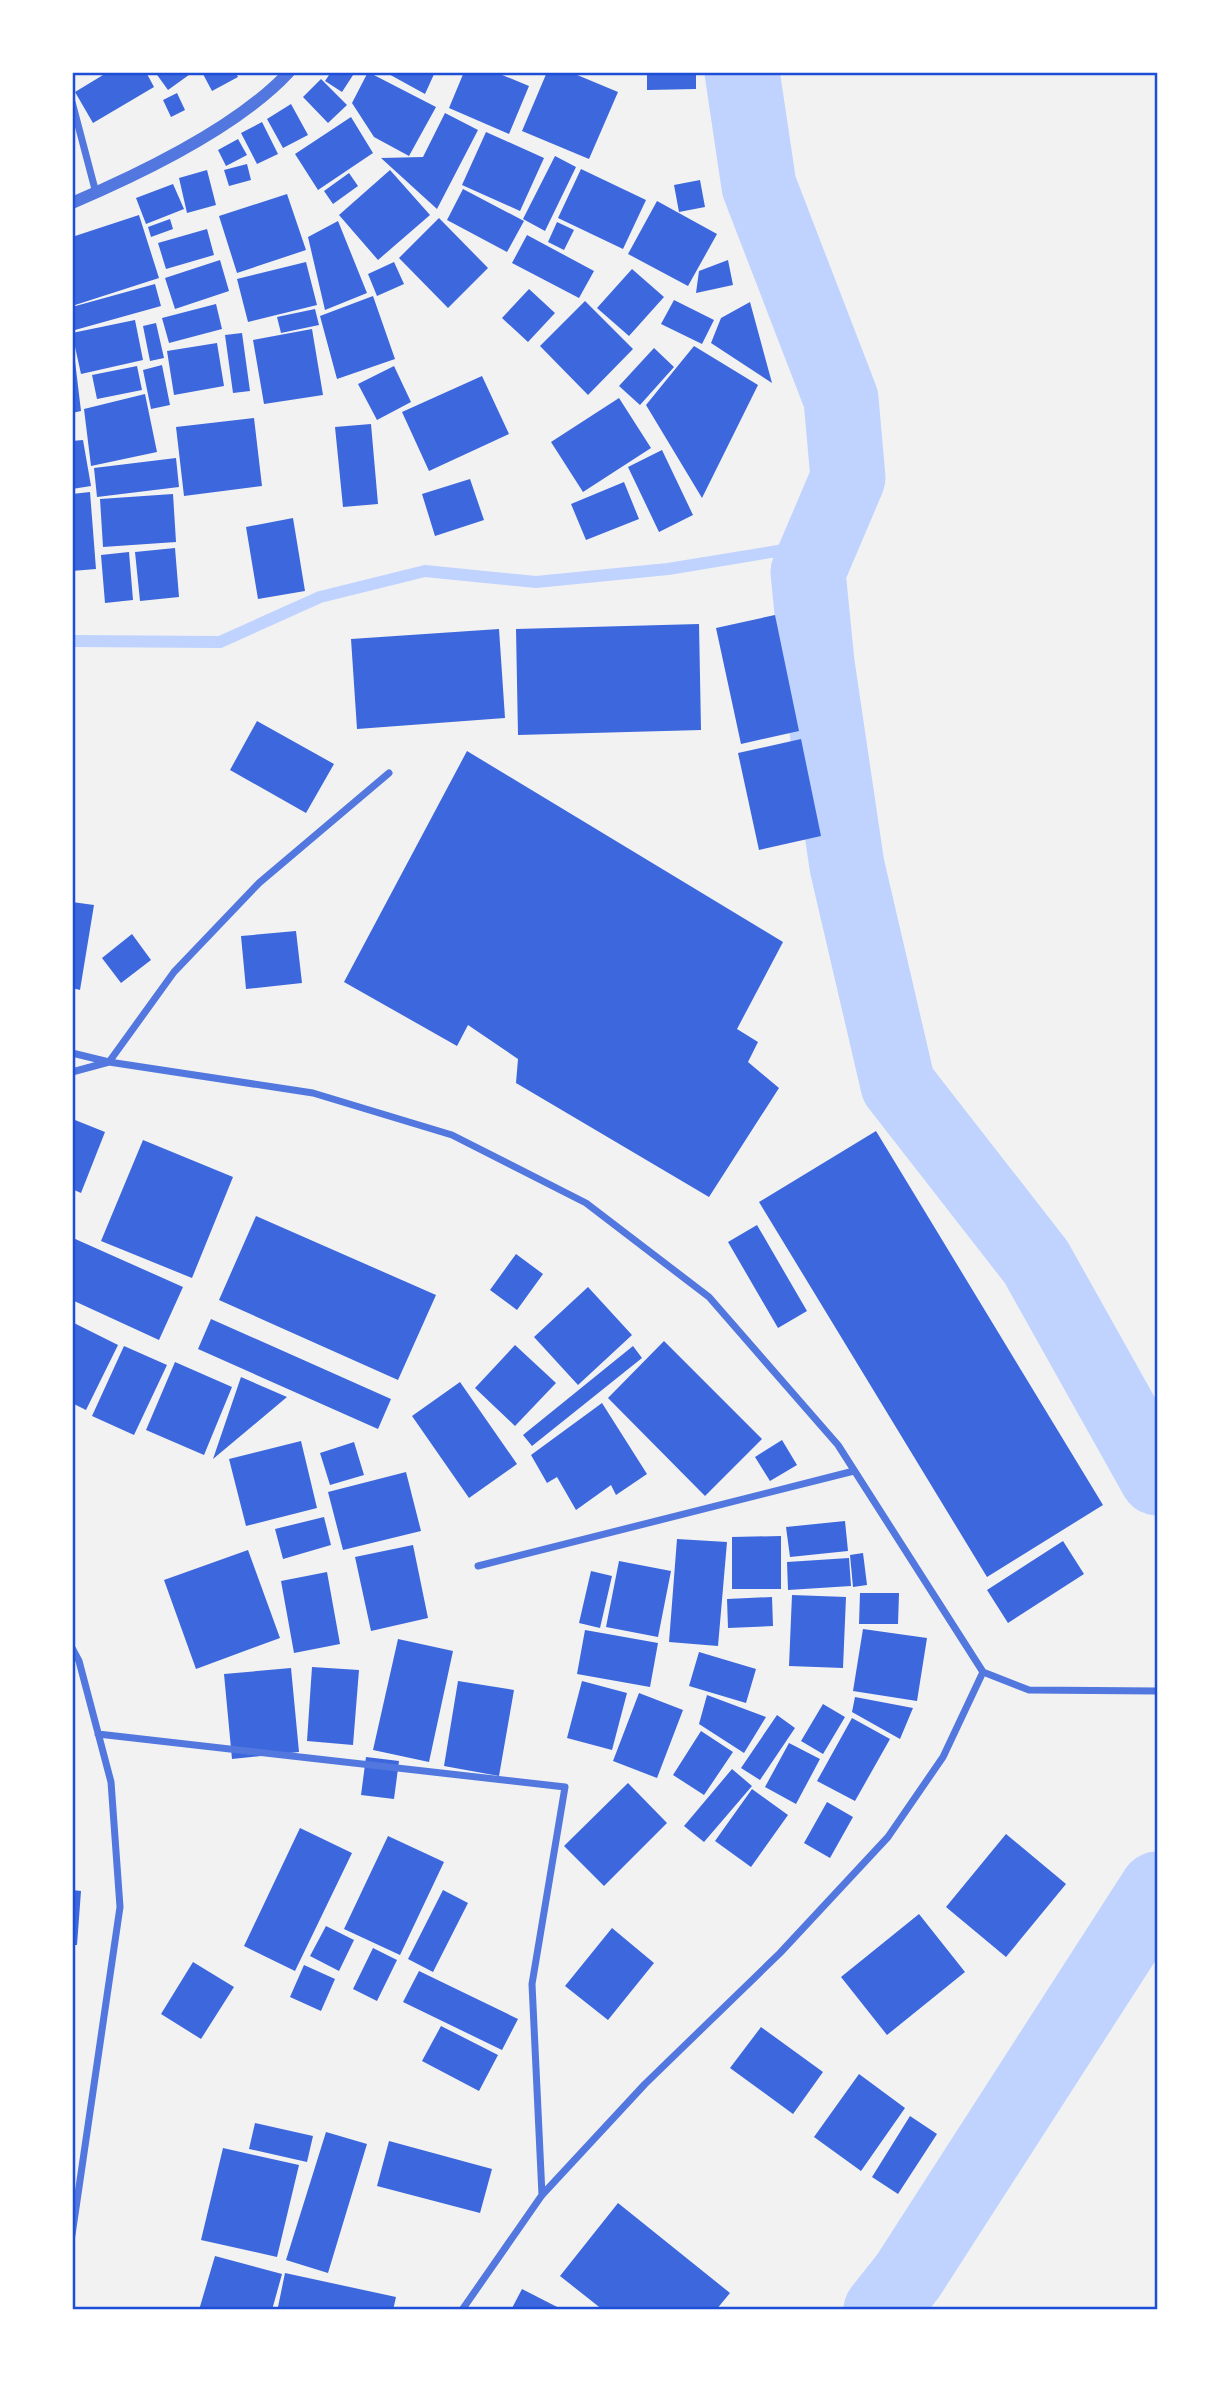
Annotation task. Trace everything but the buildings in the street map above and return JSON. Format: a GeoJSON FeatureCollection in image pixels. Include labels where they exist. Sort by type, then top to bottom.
{"type":"FeatureCollection","features":[{"type":"Feature","properties":{"kind":"street"},"geometry":{"type":"LineString","coordinates":[[72,202],[155,165],[266,96],[289,72]]}},
{"type":"Feature","properties":{"kind":"street"},"geometry":{"type":"LineString","coordinates":[[72,102],[96,193]]}},
{"type":"Feature","properties":{"kind":"street"},"geometry":{"type":"LineString","coordinates":[[72,1072],[110,1062],[174,972],[240,903],[388,773]]}},
{"type":"Feature","properties":{"kind":"street"},"geometry":{"type":"LineString","coordinates":[[72,1053],[110,1062],[325,1097],[452,1135],[586,1203],[709,1297],[838,1445],[983,1672],[1029,1690],[1157,1691]]}},
{"type":"Feature","properties":{"kind":"street"},"geometry":{"type":"LineString","coordinates":[[478,1566],[854,1471]]}},
{"type":"Feature","properties":{"kind":"street"},"geometry":{"type":"LineString","coordinates":[[72,1648],[79,1661],[111,1782],[120,1908],[72,2235]]}},
{"type":"Feature","properties":{"kind":"street"},"geometry":{"type":"LineString","coordinates":[[462,2310],[542,2195],[645,2084],[780,1953],[888,1837],[943,1757],[983,1672]]}},
{"type":"Feature","properties":{"kind":"street"},"geometry":{"type":"LineString","coordinates":[[98,1734],[565,1787],[532,1983],[542,2195]]}},
{"type":"Feature","properties":{"kind":"waterway"},"geometry":{"type":"LineString","coordinates":[[742,72],[759,186],[841,399],[848,478],[808,572],[817,663],[847,866],[898,1085],[1036,1262],[1157,1478]]}},
{"type":"Feature","properties":{"kind":"waterway"},"geometry":{"type":"LineString","coordinates":[[72,641],[220,642],[320,597],[425,571],[536,582],[668,569],[820,544]]}},
{"type":"Feature","properties":{"kind":"waterway"},"geometry":{"type":"LineString","coordinates":[[881,2310],[908,2276],[1157,1889]]}}]}
